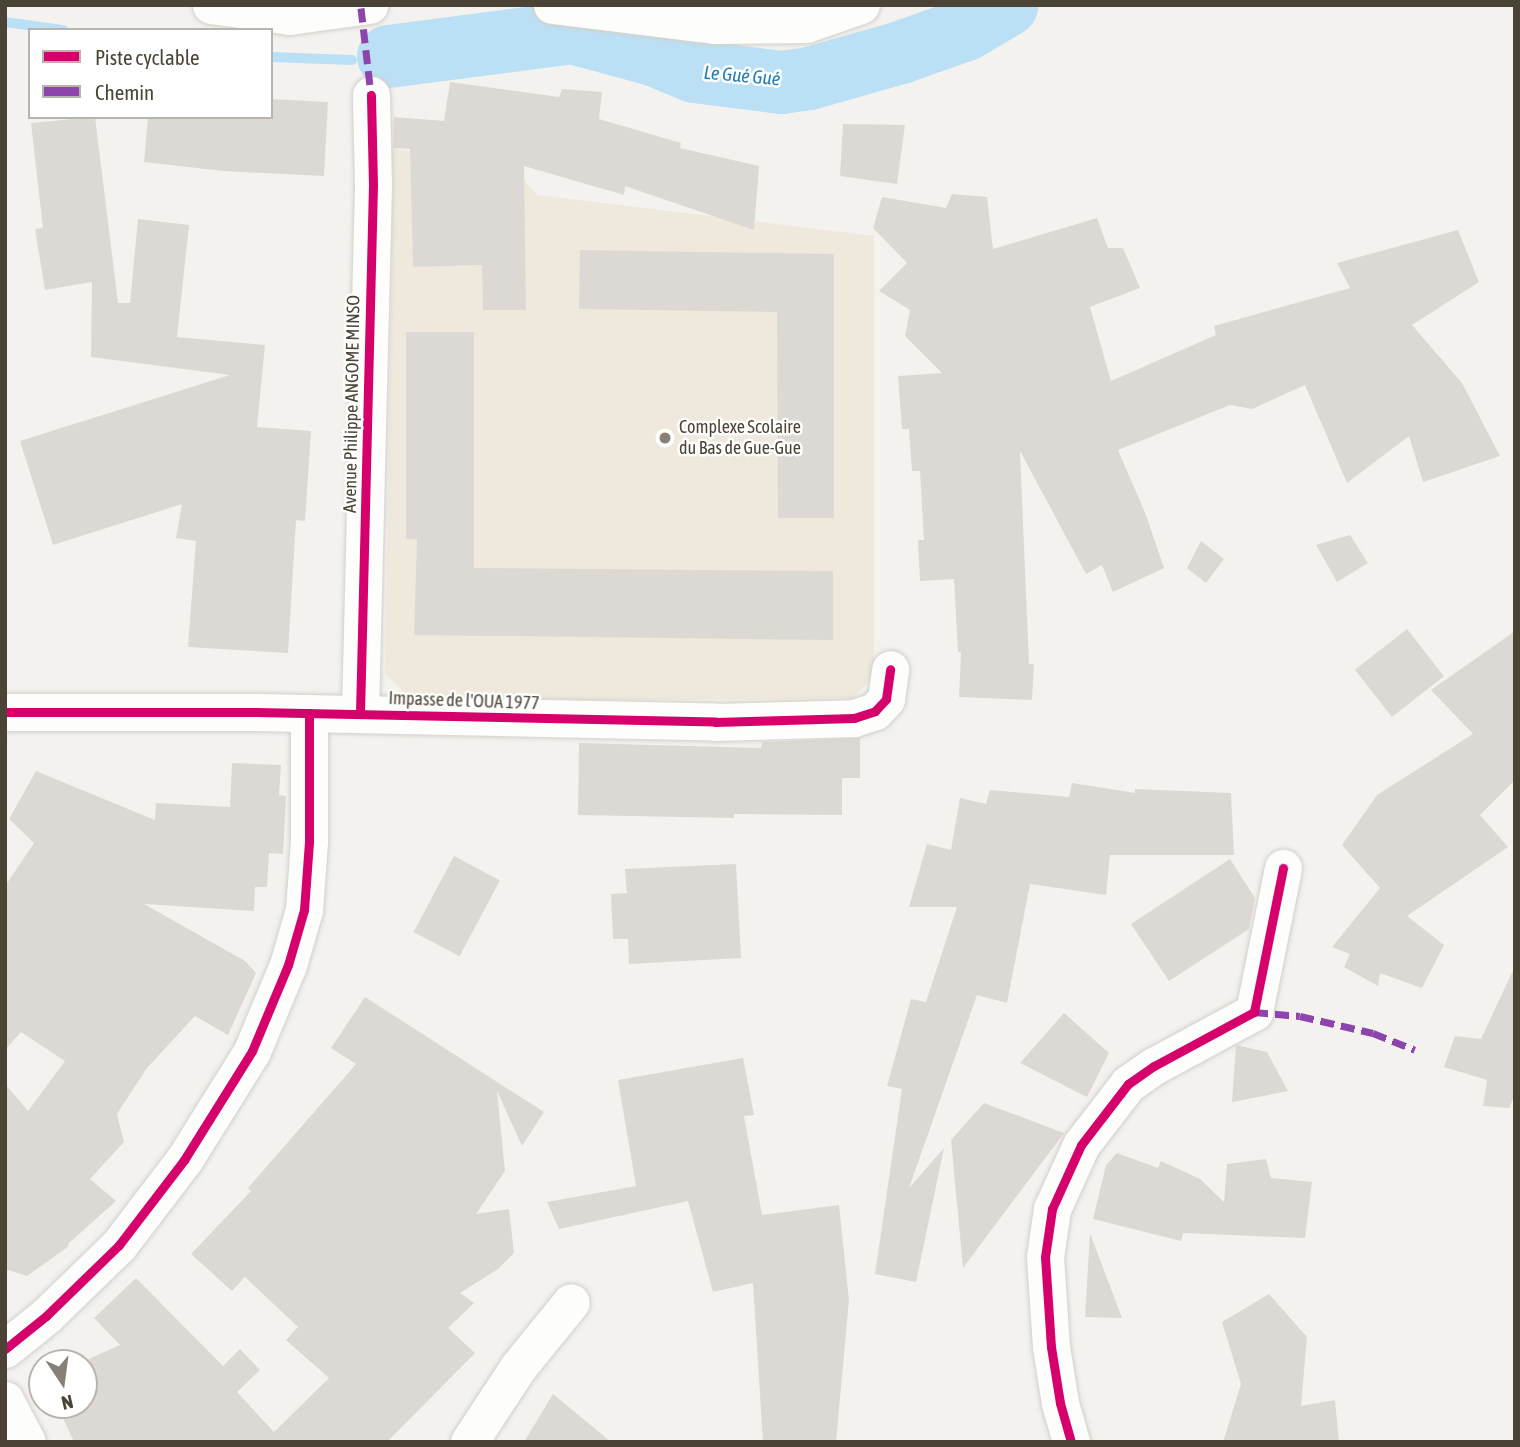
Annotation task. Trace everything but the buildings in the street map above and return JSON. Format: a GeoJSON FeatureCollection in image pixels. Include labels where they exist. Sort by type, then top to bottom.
{"type":"FeatureCollection","features":[{"type":"Feature","properties":{"kind":"street"},"geometry":{"type":"LineString","coordinates":[[211,5],[289,16],[364,6]]}},
{"type":"Feature","properties":{"kind":"street"},"geometry":{"type":"LineString","coordinates":[[552,5],[729,25],[806,24],[861,5]]}},
{"type":"Feature","properties":{"kind":"street","name":"Avenue Philippe ANGOME MINSO"},"geometry":{"type":"LineString","coordinates":[[360,713],[373,198],[372,95]]}},
{"type":"Feature","properties":{"kind":"street","name":"Impasse de l'OUA 1977"},"geometry":{"type":"LineString","coordinates":[[5,712],[360,713],[715,722],[854,718],[875,711],[886,699],[890,669]]}},
{"type":"Feature","properties":{"kind":"street"},"geometry":{"type":"LineString","coordinates":[[5,1349],[46,1316],[119,1244],[184,1160],[252,1051],[288,965],[304,910],[309,865],[309,713]]}},
{"type":"Feature","properties":{"kind":"street"},"geometry":{"type":"LineString","coordinates":[[1071,1442],[1060,1403],[1051,1347],[1045,1257],[1052,1209],[1081,1145],[1128,1084],[1154,1066],[1254,1012],[1283,868]]}},
{"type":"Feature","properties":{"kind":"street"},"geometry":{"type":"LineString","coordinates":[[470,1442],[519,1366],[571,1302]]}},
{"type":"Feature","properties":{"kind":"street"},"geometry":{"type":"LineString","coordinates":[[5,1400],[27,1442]]}},
{"type":"Feature","properties":{"kind":"shaded area"},"geometry":{"type":"Polygon","coordinates":[[[391,148],[513,167],[537,195],[874,236],[874,676],[853,698],[579,700],[407,695],[385,674],[392,258],[391,148]]]}},
{"type":"Feature","properties":{"kind":"waterway","name":"Le Gué Gué"},"geometry":{"type":"LineString","coordinates":[[388,56],[572,32],[653,54],[694,71],[781,82],[809,78],[900,52],[965,29],[1006,5]]}},
{"type":"Feature","properties":{"kind":"waterway","name":"Le Gué Gué"},"geometry":{"type":"LineString","coordinates":[[5,22],[48,28]]}},
{"type":"Feature","properties":{"kind":"waterway","name":"Le Gué Gué"},"geometry":{"type":"LineString","coordinates":[[273,57],[352,60]]}},
{"type":"Feature","properties":{"kind":"marked path"},"geometry":{"type":"LineString","coordinates":[[361,8],[371,95]]}},
{"type":"Feature","properties":{"kind":"marked path"},"geometry":{"type":"LineString","coordinates":[[1254,1012],[1300,1016],[1373,1033],[1415,1050]]}},
{"type":"Feature","properties":{"kind":"cycle path"},"geometry":{"type":"LineString","coordinates":[[360,713],[373,185],[371,95]]}},
{"type":"Feature","properties":{"kind":"cycle path"},"geometry":{"type":"LineString","coordinates":[[5,712],[256,712],[715,722],[854,718],[875,711],[886,699],[890,669]]}},
{"type":"Feature","properties":{"kind":"cycle path"},"geometry":{"type":"LineString","coordinates":[[5,1349],[46,1316],[119,1245],[184,1160],[252,1051],[288,965],[304,910],[309,842],[309,713]]}},
{"type":"Feature","properties":{"kind":"cycle path"},"geometry":{"type":"LineString","coordinates":[[1071,1442],[1060,1403],[1051,1347],[1045,1257],[1052,1209],[1081,1145],[1128,1084],[1154,1066],[1254,1012],[1283,868]]}},
{"type":"Feature","properties":{"kind":"place","name":"Complexe Scolaire du Bas de Gue-Gue"},"geometry":{"type":"Point","coordinates":[665,438]}}]}
